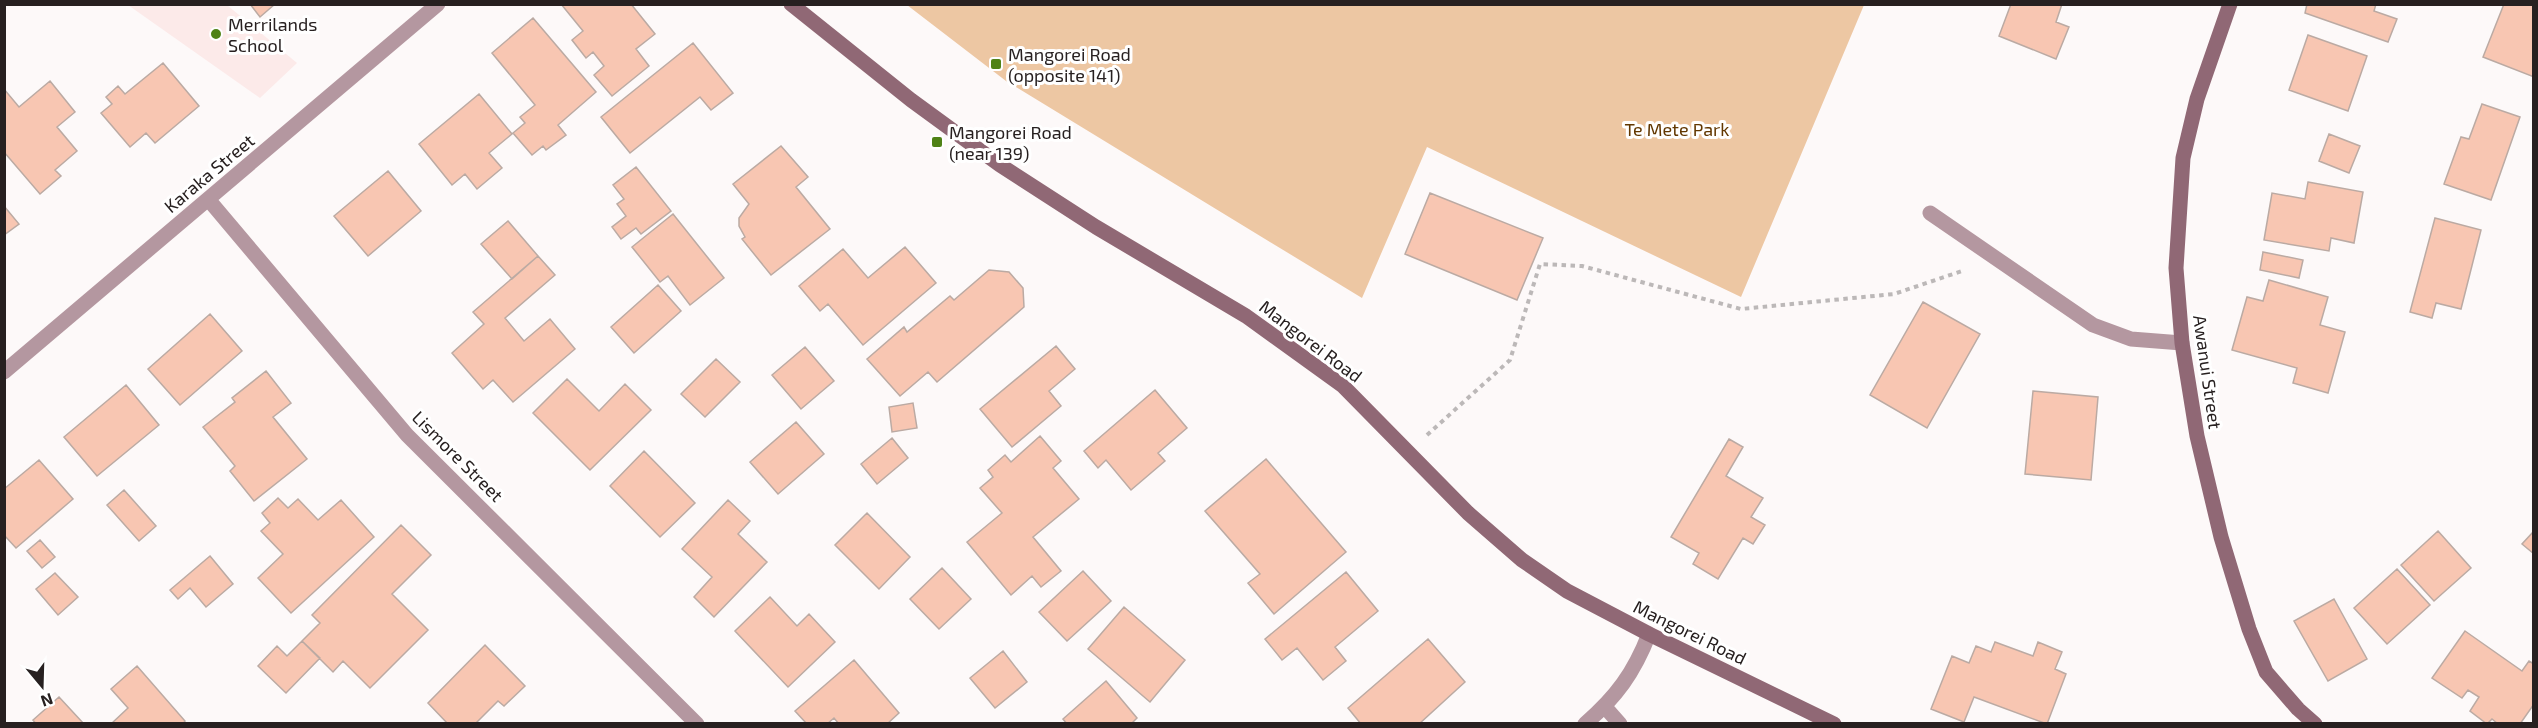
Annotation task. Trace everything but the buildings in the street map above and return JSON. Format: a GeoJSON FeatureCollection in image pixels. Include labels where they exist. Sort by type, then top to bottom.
{"type":"FeatureCollection","features":[{"type":"Feature","properties":{"kind":"main road","name":"Mangorei Road"},"geometry":{"type":"LineString","coordinates":[[790,4],[1000,165],[1096,227],[1246,316],[1343,386],[1468,513],[1522,560],[1567,591],[1649,634],[1834,723]]}},
{"type":"Feature","properties":{"kind":"main road","name":"Awanui Street"},"geometry":{"type":"LineString","coordinates":[[2230,4],[2197,99],[2183,158],[2176,268],[2182,344],[2197,436],[2221,537],[2248,629],[2266,672],[2298,709],[2315,723]]}},
{"type":"Feature","properties":{"kind":"street","name":"Karaka Street"},"geometry":{"type":"LineString","coordinates":[[4,372],[438,4]]}},
{"type":"Feature","properties":{"kind":"street","name":"Lismore Street"},"geometry":{"type":"LineString","coordinates":[[208,200],[407,435],[697,723]]}},
{"type":"Feature","properties":{"kind":"street"},"geometry":{"type":"LineString","coordinates":[[1930,213],[2094,325],[2131,339],[2182,344]]}},
{"type":"Feature","properties":{"kind":"street"},"geometry":{"type":"LineString","coordinates":[[1585,723],[1605,706],[1637,665],[1649,634]]}},
{"type":"Feature","properties":{"kind":"street"},"geometry":{"type":"LineString","coordinates":[[1605,706],[1620,723]]}},
{"type":"Feature","properties":{"kind":"path"},"geometry":{"type":"LineString","coordinates":[[1408,452],[1510,360],[1540,264],[1582,266],[1742,309],[1894,294],[1996,260]]}},
{"type":"Feature","properties":{"kind":"shaded area","name":"Merrilands School"},"geometry":{"type":"Polygon","coordinates":[[[128,5],[227,5],[297,63],[260,98],[128,5]]]}},
{"type":"Feature","properties":{"kind":"green space","name":"Te Mete Park"},"geometry":{"type":"Polygon","coordinates":[[[907,5],[1864,5],[1741,297],[1427,147],[1362,298],[1006,81],[907,5]]]}},
{"type":"Feature","properties":{"kind":"place","name":"Merrilands School"},"geometry":{"type":"Point","coordinates":[216,34]}},
{"type":"Feature","properties":{"kind":"place","name":"Mangorei Road (opposite 141)"},"geometry":{"type":"Point","coordinates":[996,64]}},
{"type":"Feature","properties":{"kind":"place","name":"Mangorei Road (near 139)"},"geometry":{"type":"Point","coordinates":[937,142]}}]}
